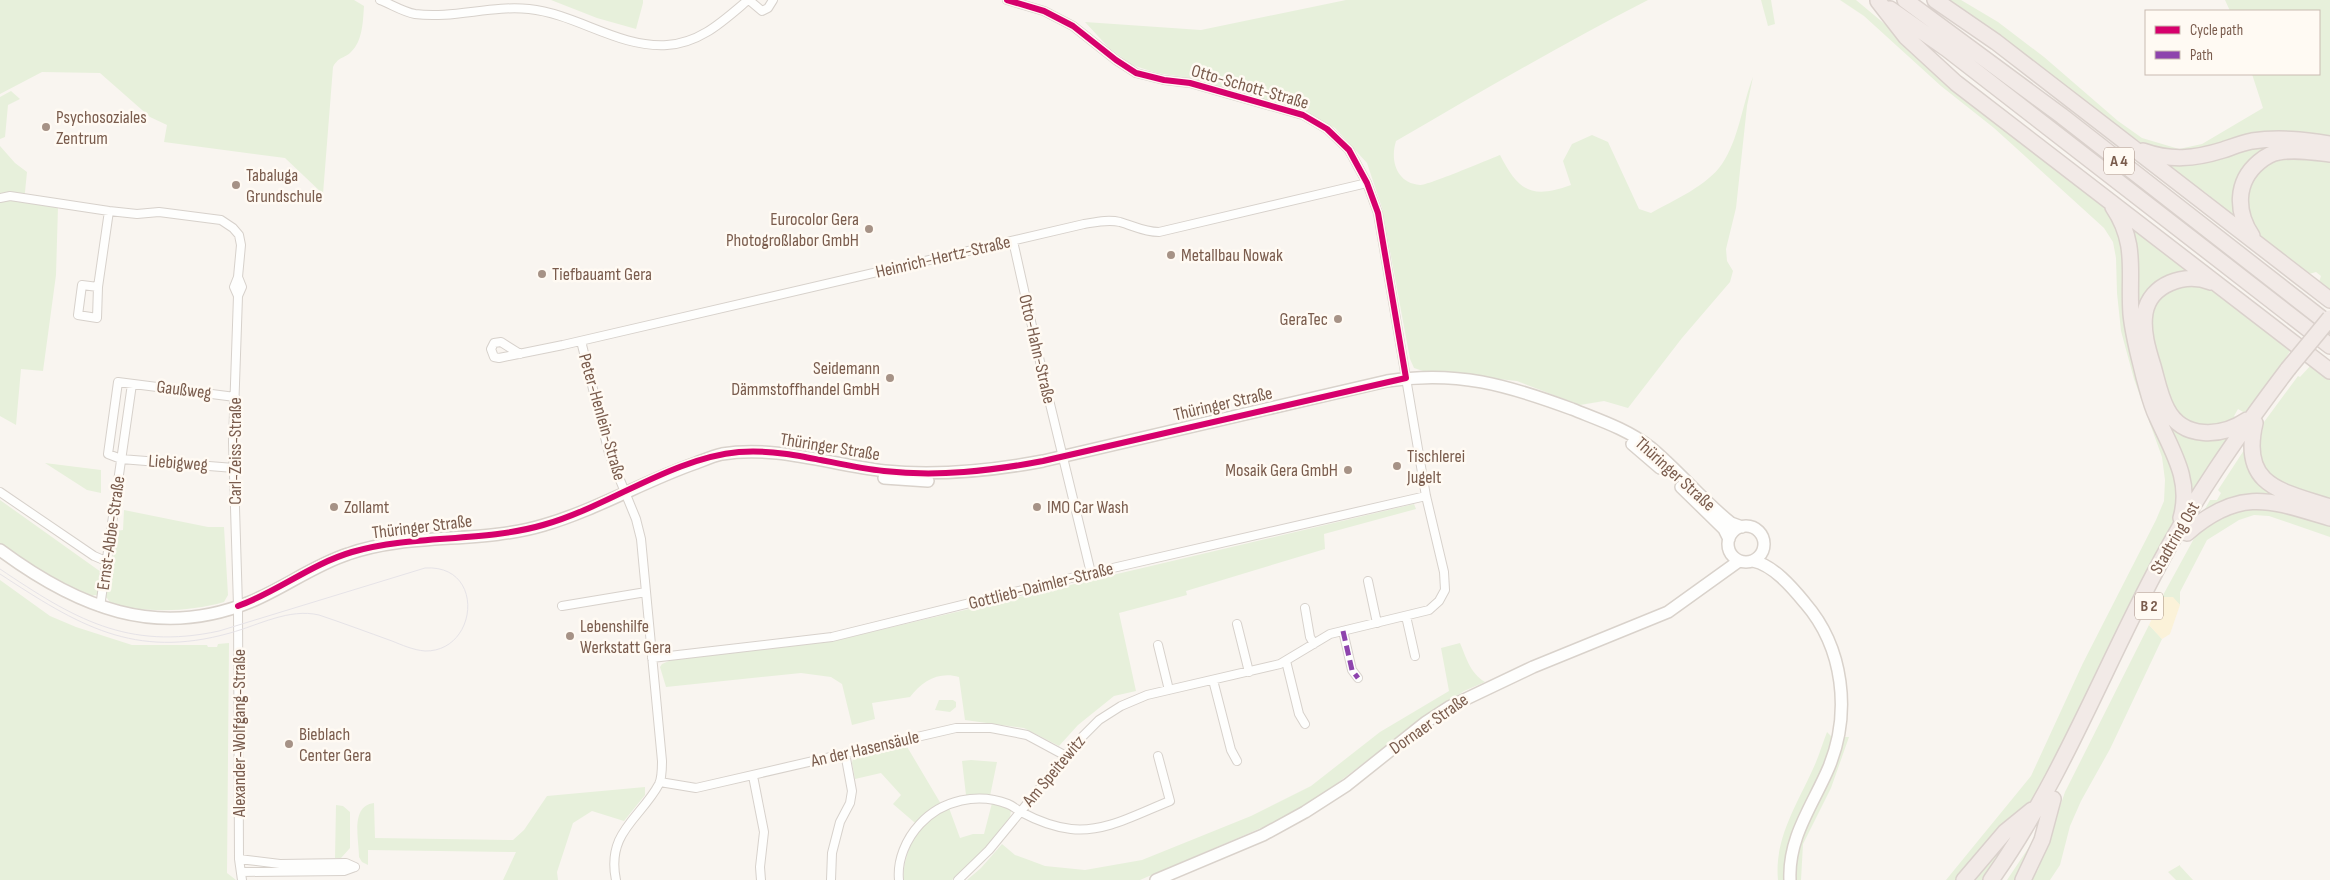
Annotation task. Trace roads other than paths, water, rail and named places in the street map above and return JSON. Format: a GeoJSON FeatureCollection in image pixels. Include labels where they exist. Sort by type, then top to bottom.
{"type":"FeatureCollection","features":[{"type":"Feature","properties":{"kind":"highway","name":"A 4"},"geometry":{"type":"LineString","coordinates":[[1877,0],[1947,49],[2330,346]]}},
{"type":"Feature","properties":{"kind":"highway"},"geometry":{"type":"LineString","coordinates":[[1877,0],[1906,37],[1956,83],[2330,371]]}},
{"type":"Feature","properties":{"kind":"highway","name":"A 4"},"geometry":{"type":"LineString","coordinates":[[1905,0],[2062,116],[2330,325]]}},
{"type":"Feature","properties":{"kind":"highway"},"geometry":{"type":"LineString","coordinates":[[1934,0],[1996,42],[2330,300]]}},
{"type":"Feature","properties":{"kind":"highway"},"geometry":{"type":"LineString","coordinates":[[2132,146],[2153,154],[2179,159],[2208,155],[2250,141],[2269,139],[2294,139],[2330,144]]}},
{"type":"Feature","properties":{"kind":"highway"},"geometry":{"type":"LineString","coordinates":[[2257,244],[2244,224],[2240,203],[2244,179],[2253,167],[2267,156],[2278,152],[2296,150],[2330,154]]}},
{"type":"Feature","properties":{"kind":"highway"},"geometry":{"type":"LineString","coordinates":[[2106,198],[2129,239],[2131,253],[2130,296],[2134,333],[2156,415],[2179,463],[2184,485],[2183,531]]}},
{"type":"Feature","properties":{"kind":"highway"},"geometry":{"type":"LineString","coordinates":[[2219,285],[2206,280],[2179,279],[2161,288],[2150,300],[2145,312],[2144,327],[2149,352],[2168,412],[2189,430],[2202,433],[2226,431],[2253,420],[2252,455],[2263,479],[2272,488],[2330,507]]}},
{"type":"Feature","properties":{"kind":"highway","name":"Stadtring Ost"},"geometry":{"type":"LineString","coordinates":[[1999,880],[2046,802],[2183,531],[2253,420],[2330,318]]}},
{"type":"Feature","properties":{"kind":"highway","name":"B 2"},"geometry":{"type":"LineString","coordinates":[[2290,371],[2330,329]]}},
{"type":"Feature","properties":{"kind":"highway"},"geometry":{"type":"LineString","coordinates":[[2183,531],[2218,510],[2246,501],[2279,503],[2330,518]]}},
{"type":"Feature","properties":{"kind":"highway","name":"Stadtring Ost"},"geometry":{"type":"LineString","coordinates":[[1991,880],[2046,802]]}},
{"type":"Feature","properties":{"kind":"highway","name":"B 2"},"geometry":{"type":"LineString","coordinates":[[1964,880],[2005,832],[2046,802]]}},
{"type":"Feature","properties":{"kind":"highway","name":"B 2"},"geometry":{"type":"LineString","coordinates":[[2023,880],[2039,848],[2046,802]]}},
{"type":"Feature","properties":{"kind":"main road","name":"Thüringer Straße"},"geometry":{"type":"LineString","coordinates":[[0,550],[55,587],[100,607],[135,616],[175,618],[210,615],[263,596],[325,563],[351,553],[376,547],[506,532],[541,526],[572,516],[670,471],[697,462],[758,460],[811,463],[884,478],[947,481],[1006,475],[1064,459],[1406,382],[1457,378],[1486,381],[1521,391],[1620,428],[1650,448],[1731,523],[1742,527]]}},
{"type":"Feature","properties":{"kind":"main road","name":"Thüringer Straße"},"geometry":{"type":"LineString","coordinates":[[1406,382],[1489,389],[1616,434],[1639,449],[1654,462],[1724,529],[1729,544]]}},
{"type":"Feature","properties":{"kind":"main road"},"geometry":{"type":"LineString","coordinates":[[1781,578],[1763,550],[1762,538],[1759,532],[1754,528],[1742,527],[1734,531],[1729,544],[1739,561],[1761,563],[1781,578],[1810,609],[1831,646],[1839,674],[1842,701],[1840,732],[1836,748],[1796,835],[1790,862],[1790,880]]}},
{"type":"Feature","properties":{"kind":"main road","name":"Dornaer Straße"},"geometry":{"type":"LineString","coordinates":[[1709,582],[1728,555],[1729,544]]}},
{"type":"Feature","properties":{"kind":"main road"},"geometry":{"type":"LineString","coordinates":[[1752,561],[1763,550]]}},
{"type":"Feature","properties":{"kind":"main road","name":"Dornaer Straße"},"geometry":{"type":"LineString","coordinates":[[1156,880],[1263,835],[1305,812],[1347,785],[1449,707],[1534,667],[1668,612],[1739,561]]}},
{"type":"Feature","properties":{"kind":"street"},"geometry":{"type":"LineString","coordinates":[[380,0],[413,13],[440,15],[504,8],[529,9],[559,15],[640,45],[668,45],[690,41],[711,31],[749,0],[762,11],[768,8],[773,0]]}},
{"type":"Feature","properties":{"kind":"street","name":"Otto-Schott-Straße"},"geometry":{"type":"LineString","coordinates":[[1007,0],[1044,11],[1072,26],[1116,60],[1136,72],[1164,80],[1190,83],[1303,115],[1327,129],[1349,150],[1367,183],[1378,214],[1426,496]]}},
{"type":"Feature","properties":{"kind":"street","name":"Heinrich-Hertz-Straße"},"geometry":{"type":"LineString","coordinates":[[520,354],[1104,220],[1119,221],[1147,232],[1159,232],[1367,183]]}},
{"type":"Feature","properties":{"kind":"street"},"geometry":{"type":"LineString","coordinates":[[0,198],[20,197],[108,210],[98,287],[97,318],[78,315],[82,285],[98,287]]}},
{"type":"Feature","properties":{"kind":"street","name":"Carl-Zeiss-Straße"},"geometry":{"type":"LineString","coordinates":[[108,210],[137,214],[159,212],[220,220],[233,228],[239,235],[241,246],[238,277],[242,287],[238,296],[234,468],[238,606]]}},
{"type":"Feature","properties":{"kind":"street","name":"Otto-Hahn-Straße"},"geometry":{"type":"LineString","coordinates":[[1013,241],[1091,573]]}},
{"type":"Feature","properties":{"kind":"street","name":"Peter-Henlein-Straße"},"geometry":{"type":"LineString","coordinates":[[581,341],[605,437],[640,534],[652,658]]}},
{"type":"Feature","properties":{"kind":"street","name":"Ernst-Abbe-Straße"},"geometry":{"type":"LineString","coordinates":[[100,607],[132,384],[118,382],[108,454],[121,459]]}},
{"type":"Feature","properties":{"kind":"street","name":"Gaußweg"},"geometry":{"type":"LineString","coordinates":[[132,384],[236,397]]}},
{"type":"Feature","properties":{"kind":"street","name":"Liebigweg"},"geometry":{"type":"LineString","coordinates":[[121,459],[234,468]]}},
{"type":"Feature","properties":{"kind":"street"},"geometry":{"type":"LineString","coordinates":[[0,492],[94,556],[106,561]]}},
{"type":"Feature","properties":{"kind":"street","name":"Gottlieb-Daimler-Straße"},"geometry":{"type":"LineString","coordinates":[[652,658],[832,637],[1091,573],[1426,496]]}},
{"type":"Feature","properties":{"kind":"street","name":"Am Speitewitz"},"geometry":{"type":"LineString","coordinates":[[958,880],[989,850],[1066,756],[1099,720],[1121,706],[1147,695],[1280,664],[1330,634],[1429,610],[1439,601],[1445,590],[1444,572],[1426,496]]}},
{"type":"Feature","properties":{"kind":"street"},"geometry":{"type":"LineString","coordinates":[[1368,581],[1377,623]]}},
{"type":"Feature","properties":{"kind":"street"},"geometry":{"type":"LineString","coordinates":[[562,606],[646,592]]}},
{"type":"Feature","properties":{"kind":"street","name":"Alexander-Wolfgang-Straße"},"geometry":{"type":"LineString","coordinates":[[238,606],[239,859],[242,876],[344,871],[355,867],[346,863],[280,864],[239,859]]}},
{"type":"Feature","properties":{"kind":"street"},"geometry":{"type":"LineString","coordinates":[[1305,608],[1310,637],[1314,644]]}},
{"type":"Feature","properties":{"kind":"street"},"geometry":{"type":"LineString","coordinates":[[1406,616],[1415,656]]}},
{"type":"Feature","properties":{"kind":"street"},"geometry":{"type":"LineString","coordinates":[[1237,624],[1249,672]]}},
{"type":"Feature","properties":{"kind":"street"},"geometry":{"type":"LineString","coordinates":[[1343,631],[1352,670],[1358,678]]}},
{"type":"Feature","properties":{"kind":"street"},"geometry":{"type":"LineString","coordinates":[[1158,644],[1169,690]]}},
{"type":"Feature","properties":{"kind":"street"},"geometry":{"type":"LineString","coordinates":[[616,880],[616,858],[622,832],[660,782],[662,761],[652,658]]}},
{"type":"Feature","properties":{"kind":"street"},"geometry":{"type":"LineString","coordinates":[[1286,661],[1299,714],[1305,724]]}},
{"type":"Feature","properties":{"kind":"street"},"geometry":{"type":"LineString","coordinates":[[1213,680],[1231,750],[1237,761]]}},
{"type":"Feature","properties":{"kind":"street","name":"An der Hasensäule"},"geometry":{"type":"LineString","coordinates":[[660,782],[696,788],[956,728],[991,728],[1027,734],[1066,756]]}},
{"type":"Feature","properties":{"kind":"street"},"geometry":{"type":"LineString","coordinates":[[831,880],[832,853],[840,822],[850,803],[852,791],[845,753]]}},
{"type":"Feature","properties":{"kind":"street"},"geometry":{"type":"LineString","coordinates":[[899,880],[900,864],[906,845],[916,828],[935,811],[966,799],[982,798],[1010,804],[1020,811],[1056,827],[1086,830],[1102,827],[1170,801],[1158,756]]}},
{"type":"Feature","properties":{"kind":"street"},"geometry":{"type":"LineString","coordinates":[[753,776],[764,832],[760,867],[761,880]]}},
{"type":"Feature","properties":{"kind":"tram line"},"geometry":{"type":"LineString","coordinates":[[0,569],[52,602],[102,626],[156,637],[186,636],[219,631],[425,568],[445,570],[458,579],[466,593],[468,608],[464,624],[456,638],[443,648],[425,651],[416,650],[319,615],[308,613],[274,618],[230,633],[196,640],[165,642],[136,640],[108,633],[55,609],[0,574]]}},
{"type":"Feature","properties":{"kind":"place","name":"Psychosoziales Zentrum"},"geometry":{"type":"Point","coordinates":[46,127]}},
{"type":"Feature","properties":{"kind":"place","name":"Tabaluga Grundschule"},"geometry":{"type":"Point","coordinates":[236,185]}},
{"type":"Feature","properties":{"kind":"place","name":"Eurocolor Gera Photogroßlabor GmbH"},"geometry":{"type":"Point","coordinates":[869,229]}},
{"type":"Feature","properties":{"kind":"place","name":"Metallbau Nowak"},"geometry":{"type":"Point","coordinates":[1171,255]}},
{"type":"Feature","properties":{"kind":"place","name":"Tiefbauamt Gera"},"geometry":{"type":"Point","coordinates":[542,274]}},
{"type":"Feature","properties":{"kind":"place","name":"GeraTec"},"geometry":{"type":"Point","coordinates":[1338,319]}},
{"type":"Feature","properties":{"kind":"place","name":"Seidemann Dämmstoffhandel GmbH"},"geometry":{"type":"Point","coordinates":[890,378]}},
{"type":"Feature","properties":{"kind":"place","name":"Tischlerei Jugelt"},"geometry":{"type":"Point","coordinates":[1397,466]}},
{"type":"Feature","properties":{"kind":"place","name":"Mosaik Gera GmbH"},"geometry":{"type":"Point","coordinates":[1348,470]}},
{"type":"Feature","properties":{"kind":"place","name":"Zollamt"},"geometry":{"type":"Point","coordinates":[334,507]}},
{"type":"Feature","properties":{"kind":"place","name":"IMO Car Wash"},"geometry":{"type":"Point","coordinates":[1037,507]}},
{"type":"Feature","properties":{"kind":"place","name":"Lebenshilfe Werkstatt Gera"},"geometry":{"type":"Point","coordinates":[570,636]}},
{"type":"Feature","properties":{"kind":"place","name":"Bieblach Center Gera"},"geometry":{"type":"Point","coordinates":[289,744]}}]}
